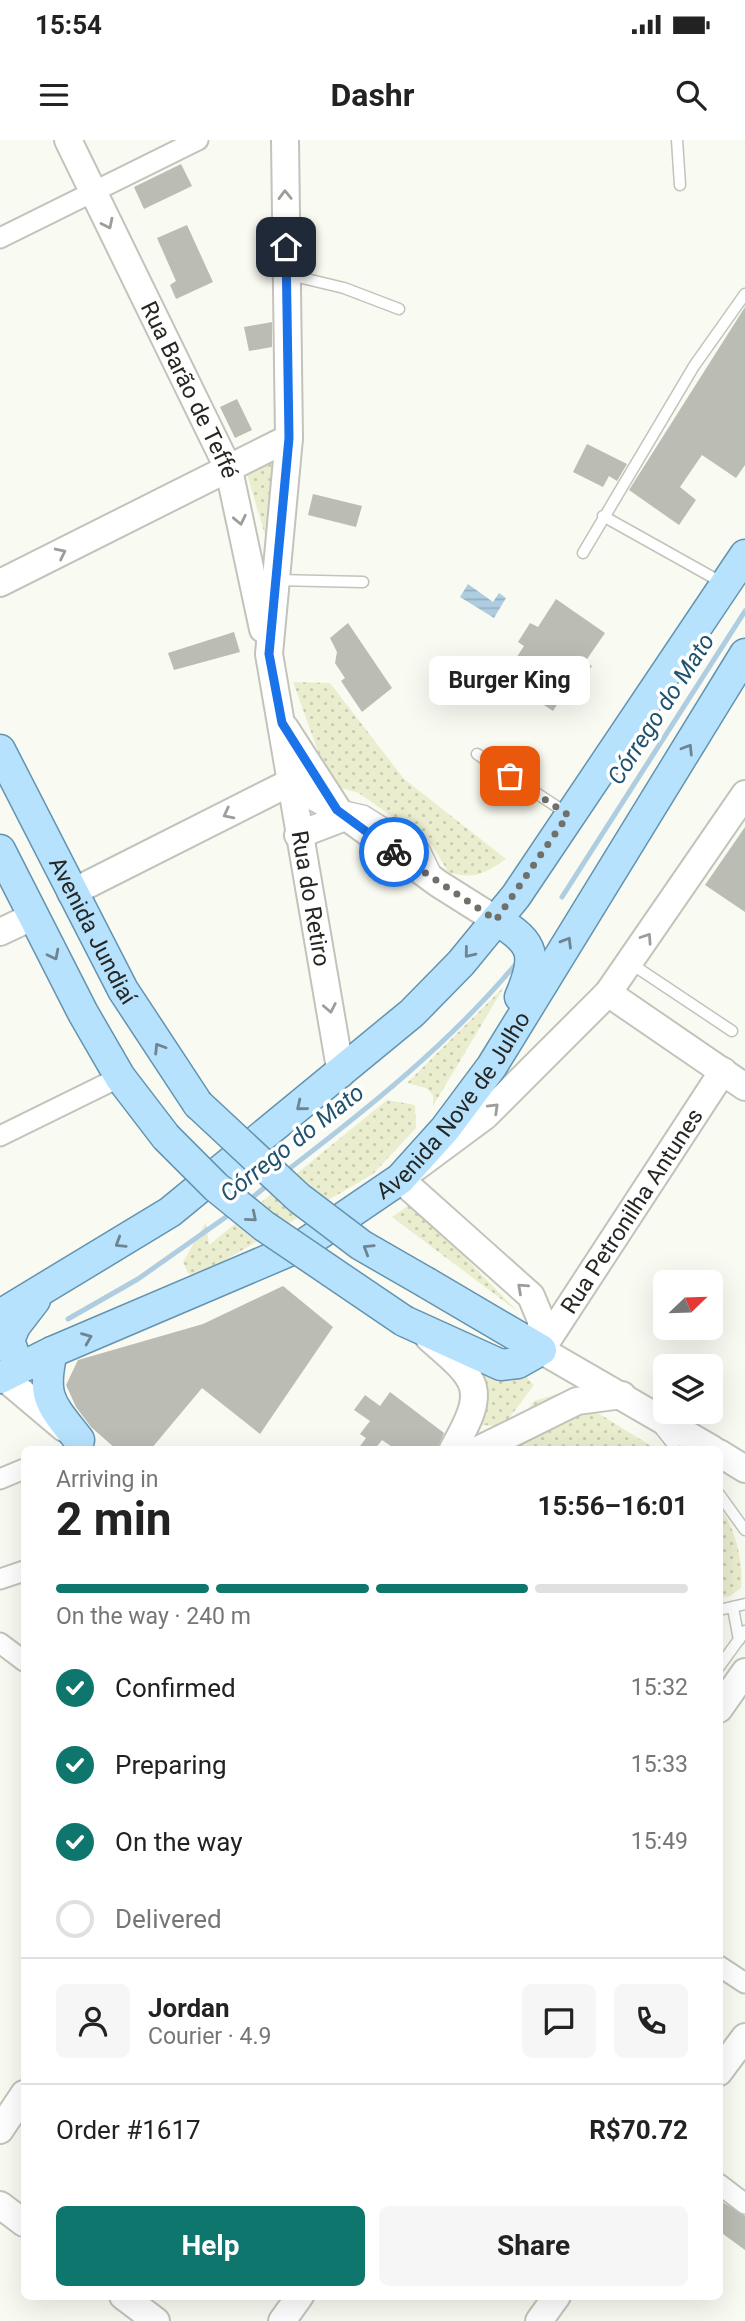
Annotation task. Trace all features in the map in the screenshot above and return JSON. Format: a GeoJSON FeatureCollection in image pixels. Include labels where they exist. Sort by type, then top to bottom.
{"type":"FeatureCollection","features":[{"type":"Feature","properties":{"kind":"main road","name":"Rua Barão de Teffé"},"geometry":{"type":"LineString","coordinates":[[68,140],[229,470],[269,654]]}},
{"type":"Feature","properties":{"kind":"main road","name":"Rua do Retiro"},"geometry":{"type":"LineString","coordinates":[[285,140],[289,438],[269,654],[341,1074]]}},
{"type":"Feature","properties":{"kind":"main road"},"geometry":{"type":"LineString","coordinates":[[0,583],[289,438]]}},
{"type":"Feature","properties":{"kind":"main road"},"geometry":{"type":"LineString","coordinates":[[0,1315],[170,1212],[412,1013],[461,963],[496,920],[745,555]]}},
{"type":"Feature","properties":{"kind":"main road","name":"Avenida Nove de Julho"},"geometry":{"type":"LineString","coordinates":[[16,1369],[303,1245],[400,1179],[445,1129],[492,1066],[745,654]]}},
{"type":"Feature","properties":{"kind":"main road","name":"Rua do Retiro"},"geometry":{"type":"LineString","coordinates":[[282,723],[341,813]]}},
{"type":"Feature","properties":{"kind":"main road","name":"Avenida Jundiaí"},"geometry":{"type":"LineString","coordinates":[[0,750],[123,990],[198,1104],[299,1198],[361,1245],[541,1350]]}},
{"type":"Feature","properties":{"kind":"main road"},"geometry":{"type":"LineString","coordinates":[[71,892],[289,783],[341,813],[439,884],[524,940],[531,956],[531,970],[492,1066]]}},
{"type":"Feature","properties":{"kind":"main road"},"geometry":{"type":"LineString","coordinates":[[707,1446],[541,1350],[541,1320],[531,1296],[400,1179],[485,1116],[608,993],[745,794]]}},
{"type":"Feature","properties":{"kind":"main road"},"geometry":{"type":"LineString","coordinates":[[298,835],[341,813]]}},
{"type":"Feature","properties":{"kind":"main road","name":"Avenida Jundiaí"},"geometry":{"type":"LineString","coordinates":[[0,850],[83,1013],[120,1077],[166,1137],[216,1187],[264,1226],[413,1327],[501,1365],[517,1363],[541,1350]]}},
{"type":"Feature","properties":{"kind":"main road"},"geometry":{"type":"LineString","coordinates":[[0,932],[34,916]]}},
{"type":"Feature","properties":{"kind":"main road"},"geometry":{"type":"LineString","coordinates":[[608,993],[745,1087]]}},
{"type":"Feature","properties":{"kind":"main road","name":"Rua Petronilha Antunes"},"geometry":{"type":"LineString","coordinates":[[541,1350],[723,1071]]}},
{"type":"Feature","properties":{"kind":"main road"},"geometry":{"type":"LineString","coordinates":[[44,1289],[15,1326],[9,1340],[16,1369],[80,1445]]}},
{"type":"Feature","properties":{"kind":"main road"},"geometry":{"type":"LineString","coordinates":[[413,1327],[469,1377],[475,1402],[471,1418],[455,1446]]}},
{"type":"Feature","properties":{"kind":"main road"},"geometry":{"type":"LineString","coordinates":[[16,1369],[46,1378],[50,1403],[80,1445]]}},
{"type":"Feature","properties":{"kind":"main road"},"geometry":{"type":"LineString","coordinates":[[486,1446],[576,1401],[622,1395]]}},
{"type":"Feature","properties":{"kind":"main road"},"geometry":{"type":"LineString","coordinates":[[723,1455],[745,1469]]}},
{"type":"Feature","properties":{"kind":"main road"},"geometry":{"type":"LineString","coordinates":[[723,1703],[745,1672]]}},
{"type":"Feature","properties":{"kind":"main road"},"geometry":{"type":"LineString","coordinates":[[723,2067],[742,2047]]}},
{"type":"Feature","properties":{"kind":"main road"},"geometry":{"type":"LineString","coordinates":[[0,2130],[21,2098]]}},
{"type":"Feature","properties":{"kind":"main road"},"geometry":{"type":"LineString","coordinates":[[0,2205],[21,2221]]}},
{"type":"Feature","properties":{"kind":"main road"},"geometry":{"type":"LineString","coordinates":[[128,2300],[156,2321]]}},
{"type":"Feature","properties":{"kind":"main road"},"geometry":{"type":"LineString","coordinates":[[282,2321],[297,2300]]}},
{"type":"Feature","properties":{"kind":"main road"},"geometry":{"type":"LineString","coordinates":[[539,2321],[554,2300]]}},
{"type":"Feature","properties":{"kind":"street"},"geometry":{"type":"LineString","coordinates":[[0,239],[198,140]]}},
{"type":"Feature","properties":{"kind":"street"},"geometry":{"type":"LineString","coordinates":[[0,1136],[120,1077]]}},
{"type":"Feature","properties":{"kind":"street"},"geometry":{"type":"LineString","coordinates":[[0,1479],[21,1470]]}},
{"type":"Feature","properties":{"kind":"street"},"geometry":{"type":"LineString","coordinates":[[0,1579],[21,1572]]}},
{"type":"Feature","properties":{"kind":"street"},"geometry":{"type":"LineString","coordinates":[[0,1643],[21,1659]]}},
{"type":"Feature","properties":{"kind":"street"},"geometry":{"type":"LineString","coordinates":[[723,1969],[745,1983]]}},
{"type":"Feature","properties":{"kind":"street"},"geometry":{"type":"LineString","coordinates":[[723,2187],[745,2204]]}},
{"type":"Feature","properties":{"kind":"lane"},"geometry":{"type":"LineString","coordinates":[[677,140],[680,185]]}},
{"type":"Feature","properties":{"kind":"lane"},"geometry":{"type":"LineString","coordinates":[[286,274],[344,288],[399,309]]}},
{"type":"Feature","properties":{"kind":"lane"},"geometry":{"type":"LineString","coordinates":[[583,553],[694,366],[745,294]]}},
{"type":"Feature","properties":{"kind":"lane"},"geometry":{"type":"LineString","coordinates":[[603,516],[725,584]]}},
{"type":"Feature","properties":{"kind":"lane"},"geometry":{"type":"LineString","coordinates":[[275,579],[363,582]]}},
{"type":"Feature","properties":{"kind":"lane"},"geometry":{"type":"LineString","coordinates":[[477,754],[568,815]]}},
{"type":"Feature","properties":{"kind":"lane"},"geometry":{"type":"LineString","coordinates":[[630,963],[732,1031]]}},
{"type":"Feature","properties":{"kind":"lane"},"geometry":{"type":"LineString","coordinates":[[648,1410],[674,1446]]}},
{"type":"Feature","properties":{"kind":"lane"},"geometry":{"type":"LineString","coordinates":[[723,1500],[745,1530]]}},
{"type":"Feature","properties":{"kind":"lane"},"geometry":{"type":"LineString","coordinates":[[723,1609],[745,1604]]}},
{"type":"Feature","properties":{"kind":"lane"},"geometry":{"type":"LineString","coordinates":[[723,1661],[742,1635],[733,1608]]}},
{"type":"Feature","properties":{"kind":"green space"},"geometry":{"type":"Polygon","coordinates":[[[279,455],[269,548],[247,474],[279,455]]]}},
{"type":"Feature","properties":{"kind":"green space"},"geometry":{"type":"Polygon","coordinates":[[[293,682],[330,683],[404,779],[506,859],[478,874],[448,872],[433,846],[359,793],[334,786],[327,776],[293,682]]]}},
{"type":"Feature","properties":{"kind":"green space"},"geometry":{"type":"Polygon","coordinates":[[[504,987],[433,1106],[433,1095],[426,1088],[407,1083],[504,987]]]}},
{"type":"Feature","properties":{"kind":"green space"},"geometry":{"type":"Polygon","coordinates":[[[387,1100],[415,1105],[416,1128],[373,1174],[196,1277],[188,1273],[183,1262],[206,1222],[209,1245],[387,1100]]]}},
{"type":"Feature","properties":{"kind":"green space"},"geometry":{"type":"Polygon","coordinates":[[[412,1203],[517,1311],[392,1217],[412,1203]]]}},
{"type":"Feature","properties":{"kind":"green space"},"geometry":{"type":"Polygon","coordinates":[[[520,1371],[534,1385],[503,1426],[454,1424],[483,1372],[520,1371]]]}},
{"type":"Feature","properties":{"kind":"green space"},"geometry":{"type":"Polygon","coordinates":[[[564,1392],[651,1446],[501,1446],[534,1401],[564,1392]]]}},
{"type":"Feature","properties":{"kind":"green space"},"geometry":{"type":"Polygon","coordinates":[[[723,1512],[734,1535],[742,1578],[741,1588],[723,1597],[723,1512]]]}},
{"type":"Feature","properties":{"kind":"water"},"geometry":{"type":"Polygon","coordinates":[[[468,584],[493,602],[499,593],[506,598],[494,618],[460,597],[468,584]]]}},
{"type":"Feature","properties":{"kind":"building"},"geometry":{"type":"Polygon","coordinates":[[[181,164],[192,186],[144,209],[134,187],[181,164]]]}},
{"type":"Feature","properties":{"kind":"building"},"geometry":{"type":"Polygon","coordinates":[[[187,225],[213,282],[176,299],[170,285],[176,281],[157,238],[187,225]]]}},
{"type":"Feature","properties":{"kind":"building"},"geometry":{"type":"Polygon","coordinates":[[[745,307],[745,465],[736,478],[702,455],[680,487],[696,500],[679,525],[629,490],[745,307]]]}},
{"type":"Feature","properties":{"kind":"building"},"geometry":{"type":"Polygon","coordinates":[[[272,322],[272,347],[249,351],[244,327],[272,322]]]}},
{"type":"Feature","properties":{"kind":"building"},"geometry":{"type":"Polygon","coordinates":[[[237,399],[252,430],[235,438],[220,407],[237,399]]]}},
{"type":"Feature","properties":{"kind":"building"},"geometry":{"type":"Polygon","coordinates":[[[587,444],[627,464],[617,481],[609,476],[603,487],[573,472],[587,444]]]}},
{"type":"Feature","properties":{"kind":"building"},"geometry":{"type":"Polygon","coordinates":[[[313,494],[362,506],[356,527],[308,515],[313,494]]]}},
{"type":"Feature","properties":{"kind":"building"},"geometry":{"type":"Polygon","coordinates":[[[556,599],[605,633],[585,662],[592,666],[579,684],[573,679],[553,711],[503,678],[524,646],[518,642],[530,623],[538,627],[556,599]]]}},
{"type":"Feature","properties":{"kind":"building"},"geometry":{"type":"Polygon","coordinates":[[[348,623],[392,688],[362,712],[341,681],[345,678],[335,663],[337,652],[330,638],[348,623]]]}},
{"type":"Feature","properties":{"kind":"building"},"geometry":{"type":"Polygon","coordinates":[[[234,632],[240,652],[174,670],[168,653],[234,632]]]}},
{"type":"Feature","properties":{"kind":"building"},"geometry":{"type":"Polygon","coordinates":[[[745,827],[745,912],[705,885],[745,827]]]}},
{"type":"Feature","properties":{"kind":"building"},"geometry":{"type":"Polygon","coordinates":[[[283,1286],[333,1327],[260,1434],[202,1388],[154,1446],[113,1446],[91,1427],[76,1407],[66,1385],[78,1360],[203,1324],[283,1286]]]}},
{"type":"Feature","properties":{"kind":"building"},"geometry":{"type":"Polygon","coordinates":[[[390,1392],[444,1433],[438,1446],[391,1446],[382,1440],[377,1446],[360,1446],[366,1438],[360,1434],[370,1421],[354,1410],[365,1395],[380,1406],[390,1392]]]}},
{"type":"Feature","properties":{"kind":"building"},"geometry":{"type":"Polygon","coordinates":[[[723,2202],[745,2216],[745,2250],[723,2234],[723,2202]]]}},
{"type":"Feature","properties":{"kind":"waterway","name":"Córrego do Mato"},"geometry":{"type":"LineString","coordinates":[[562,897],[745,611]]}},
{"type":"Feature","properties":{"kind":"waterway","name":"Córrego do Mato"},"geometry":{"type":"LineString","coordinates":[[285,1172],[346,1125],[435,1049],[515,965]]}},
{"type":"Feature","properties":{"kind":"waterway","name":"Córrego do Mato"},"geometry":{"type":"LineString","coordinates":[[249,1200],[269,1184]]}},
{"type":"Feature","properties":{"kind":"waterway","name":"Córrego do Mato"},"geometry":{"type":"LineString","coordinates":[[68,1319],[138,1279],[233,1212]]}},
{"type":"Feature","properties":{"kind":"way so far"},"geometry":{"type":"LineString","coordinates":[[394,852],[496,920],[516,896],[568,815],[510,776]]}},
{"type":"Feature","properties":{"kind":"place","name":"Burger King"},"geometry":{"type":"Point","coordinates":[510,776]}},
{"type":"Feature","properties":{"kind":"route"},"geometry":{"type":"LineString","coordinates":[[286,247],[289,438],[269,654],[282,723],[337,810],[394,852]]}}]}
